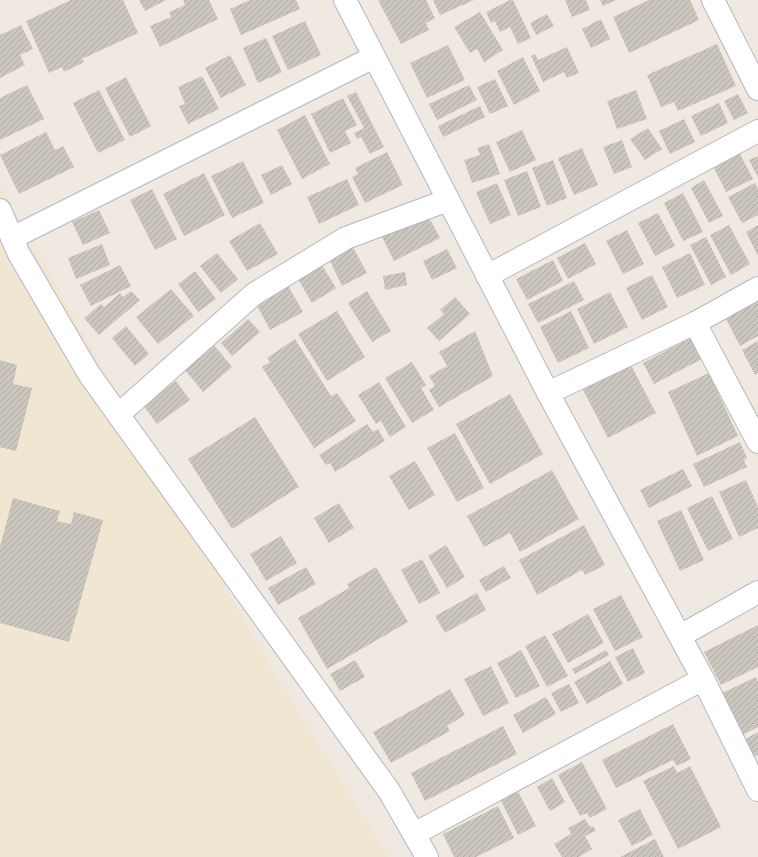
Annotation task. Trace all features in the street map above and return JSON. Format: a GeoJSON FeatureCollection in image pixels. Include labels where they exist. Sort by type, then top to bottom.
{"type":"FeatureCollection","features":[{"type":"Feature","properties":{"kind":"street"},"geometry":{"type":"LineString","coordinates":[[345,0],[548,393],[703,679],[758,790]]}},
{"type":"Feature","properties":{"kind":"street"},"geometry":{"type":"LineString","coordinates":[[713,0],[751,58],[758,89]]}},
{"type":"Feature","properties":{"kind":"street"},"geometry":{"type":"LineString","coordinates":[[12,238],[374,57]]}},
{"type":"Feature","properties":{"kind":"street"},"geometry":{"type":"LineString","coordinates":[[487,276],[758,131]]}},
{"type":"Feature","properties":{"kind":"street"},"geometry":{"type":"LineString","coordinates":[[118,415],[254,294],[346,238],[448,200]]}},
{"type":"Feature","properties":{"kind":"street"},"geometry":{"type":"LineString","coordinates":[[0,210],[19,254],[88,374],[385,785],[428,857]]}},
{"type":"Feature","properties":{"kind":"street"},"geometry":{"type":"LineString","coordinates":[[548,393],[695,323],[758,288]]}},
{"type":"Feature","properties":{"kind":"street"},"geometry":{"type":"LineString","coordinates":[[695,323],[758,442]]}},
{"type":"Feature","properties":{"kind":"street"},"geometry":{"type":"LineString","coordinates":[[680,636],[758,592]]}},
{"type":"Feature","properties":{"kind":"street"},"geometry":{"type":"LineString","coordinates":[[414,834],[703,679]]}},
{"type":"Feature","properties":{"kind":"shaded area"},"geometry":{"type":"Polygon","coordinates":[[[0,185],[269,664],[389,857],[0,857],[0,185]]]}},
{"type":"Feature","properties":{"kind":"building"},"geometry":{"type":"Polygon","coordinates":[[[71,0],[123,0],[138,33],[82,59],[84,62],[64,72],[62,67],[49,73],[26,21],[71,0]]]}},
{"type":"Feature","properties":{"kind":"building"},"geometry":{"type":"Polygon","coordinates":[[[139,0],[166,0],[145,11],[139,0]]]}},
{"type":"Feature","properties":{"kind":"building"},"geometry":{"type":"Polygon","coordinates":[[[183,0],[209,0],[218,19],[160,47],[150,26],[171,17],[169,12],[185,5],[183,0]]]}},
{"type":"Feature","properties":{"kind":"building"},"geometry":{"type":"Polygon","coordinates":[[[250,0],[296,0],[300,9],[241,35],[230,9],[250,0]]]}},
{"type":"Feature","properties":{"kind":"building"},"geometry":{"type":"Polygon","coordinates":[[[378,0],[426,0],[435,18],[426,23],[429,30],[401,44],[378,0]]]}},
{"type":"Feature","properties":{"kind":"building"},"geometry":{"type":"Polygon","coordinates":[[[433,0],[474,0],[440,15],[433,0]]]}},
{"type":"Feature","properties":{"kind":"building"},"geometry":{"type":"Polygon","coordinates":[[[510,0],[513,0],[531,38],[518,44],[510,27],[500,32],[495,21],[491,23],[486,12],[510,0]]]}},
{"type":"Feature","properties":{"kind":"building"},"geometry":{"type":"Polygon","coordinates":[[[565,0],[586,0],[590,10],[572,17],[565,0]]]}},
{"type":"Feature","properties":{"kind":"building"},"geometry":{"type":"Polygon","coordinates":[[[600,0],[616,0],[603,6],[600,0]]]}},
{"type":"Feature","properties":{"kind":"building"},"geometry":{"type":"Polygon","coordinates":[[[649,0],[690,0],[699,20],[629,53],[613,17],[649,0]]]}},
{"type":"Feature","properties":{"kind":"building"},"geometry":{"type":"Polygon","coordinates":[[[480,12],[503,50],[484,62],[477,49],[470,53],[454,27],[480,12]]]}},
{"type":"Feature","properties":{"kind":"building"},"geometry":{"type":"Polygon","coordinates":[[[547,14],[554,26],[536,35],[530,23],[547,14]]]}},
{"type":"Feature","properties":{"kind":"building"},"geometry":{"type":"Polygon","coordinates":[[[601,19],[610,39],[591,48],[582,29],[601,19]]]}},
{"type":"Feature","properties":{"kind":"building"},"geometry":{"type":"Polygon","coordinates":[[[305,21],[321,55],[288,70],[272,36],[305,21]]]}},
{"type":"Feature","properties":{"kind":"building"},"geometry":{"type":"Polygon","coordinates":[[[21,25],[33,49],[20,55],[25,65],[0,78],[0,35],[21,25]]]}},
{"type":"Feature","properties":{"kind":"building"},"geometry":{"type":"Polygon","coordinates":[[[266,38],[282,72],[258,83],[243,48],[266,38]]]}},
{"type":"Feature","properties":{"kind":"building"},"geometry":{"type":"Polygon","coordinates":[[[717,44],[736,86],[678,111],[674,102],[661,107],[647,75],[717,44]]]}},
{"type":"Feature","properties":{"kind":"building"},"geometry":{"type":"Polygon","coordinates":[[[448,45],[465,80],[427,98],[410,63],[448,45]]]}},
{"type":"Feature","properties":{"kind":"building"},"geometry":{"type":"Polygon","coordinates":[[[567,47],[579,73],[567,78],[564,72],[543,82],[531,56],[535,54],[538,60],[567,47]]]}},
{"type":"Feature","properties":{"kind":"building"},"geometry":{"type":"Polygon","coordinates":[[[230,55],[246,85],[221,98],[205,68],[230,55]]]}},
{"type":"Feature","properties":{"kind":"building"},"geometry":{"type":"Polygon","coordinates":[[[523,57],[540,91],[514,105],[497,71],[523,57]]]}},
{"type":"Feature","properties":{"kind":"building"},"geometry":{"type":"Polygon","coordinates":[[[202,76],[219,109],[188,124],[179,106],[185,104],[178,87],[202,76]]]}},
{"type":"Feature","properties":{"kind":"building"},"geometry":{"type":"Polygon","coordinates":[[[126,77],[151,126],[130,137],[105,88],[126,77]]]}},
{"type":"Feature","properties":{"kind":"building"},"geometry":{"type":"Polygon","coordinates":[[[495,79],[508,106],[490,114],[477,87],[495,79]]]}},
{"type":"Feature","properties":{"kind":"building"},"geometry":{"type":"Polygon","coordinates":[[[27,85],[44,119],[0,140],[0,98],[27,85]]]}},
{"type":"Feature","properties":{"kind":"building"},"geometry":{"type":"Polygon","coordinates":[[[469,85],[477,100],[437,120],[429,104],[469,85]]]}},
{"type":"Feature","properties":{"kind":"building"},"geometry":{"type":"Polygon","coordinates":[[[99,90],[125,140],[98,153],[73,103],[99,90]]]}},
{"type":"Feature","properties":{"kind":"building"},"geometry":{"type":"Polygon","coordinates":[[[636,90],[647,119],[617,129],[607,101],[636,90]]]}},
{"type":"Feature","properties":{"kind":"building"},"geometry":{"type":"Polygon","coordinates":[[[356,92],[384,147],[370,154],[361,137],[357,139],[354,133],[364,128],[347,96],[356,92]]]}},
{"type":"Feature","properties":{"kind":"building"},"geometry":{"type":"Polygon","coordinates":[[[738,94],[748,113],[734,120],[724,101],[738,94]]]}},
{"type":"Feature","properties":{"kind":"building"},"geometry":{"type":"Polygon","coordinates":[[[343,98],[357,125],[345,131],[351,143],[330,153],[311,114],[343,98]]]}},
{"type":"Feature","properties":{"kind":"building"},"geometry":{"type":"Polygon","coordinates":[[[719,103],[728,123],[701,136],[691,116],[719,103]]]}},
{"type":"Feature","properties":{"kind":"building"},"geometry":{"type":"Polygon","coordinates":[[[480,106],[485,117],[443,137],[438,126],[480,106]]]}},
{"type":"Feature","properties":{"kind":"building"},"geometry":{"type":"Polygon","coordinates":[[[305,115],[330,164],[302,179],[277,130],[305,115]]]}},
{"type":"Feature","properties":{"kind":"building"},"geometry":{"type":"Polygon","coordinates":[[[684,119],[695,142],[670,154],[659,131],[684,119]]]}},
{"type":"Feature","properties":{"kind":"building"},"geometry":{"type":"Polygon","coordinates":[[[648,128],[662,149],[645,160],[630,139],[648,128]]]}},
{"type":"Feature","properties":{"kind":"building"},"geometry":{"type":"Polygon","coordinates":[[[522,130],[536,160],[510,172],[496,142],[522,130]]]}},
{"type":"Feature","properties":{"kind":"building"},"geometry":{"type":"Polygon","coordinates":[[[46,132],[55,150],[63,146],[74,167],[19,194],[0,155],[46,132]]]}},
{"type":"Feature","properties":{"kind":"building"},"geometry":{"type":"Polygon","coordinates":[[[622,140],[632,167],[614,174],[603,147],[622,140]]]}},
{"type":"Feature","properties":{"kind":"building"},"geometry":{"type":"Polygon","coordinates":[[[489,144],[500,174],[472,183],[464,160],[480,155],[477,148],[489,144]]]}},
{"type":"Feature","properties":{"kind":"building"},"geometry":{"type":"Polygon","coordinates":[[[582,148],[598,185],[574,195],[558,158],[582,148]]]}},
{"type":"Feature","properties":{"kind":"building"},"geometry":{"type":"Polygon","coordinates":[[[387,152],[403,185],[365,203],[352,177],[358,174],[355,168],[387,152]]]}},
{"type":"Feature","properties":{"kind":"building"},"geometry":{"type":"Polygon","coordinates":[[[739,152],[753,179],[726,192],[713,166],[739,152]]]}},
{"type":"Feature","properties":{"kind":"building"},"geometry":{"type":"Polygon","coordinates":[[[758,156],[758,177],[749,160],[758,156]]]}},
{"type":"Feature","properties":{"kind":"building"},"geometry":{"type":"Polygon","coordinates":[[[553,160],[567,198],[547,206],[532,168],[553,160]]]}},
{"type":"Feature","properties":{"kind":"building"},"geometry":{"type":"Polygon","coordinates":[[[243,161],[264,203],[232,218],[211,176],[243,161]]]}},
{"type":"Feature","properties":{"kind":"building"},"geometry":{"type":"Polygon","coordinates":[[[282,165],[292,184],[271,195],[261,175],[282,165]]]}},
{"type":"Feature","properties":{"kind":"building"},"geometry":{"type":"Polygon","coordinates":[[[527,171],[541,207],[518,216],[504,180],[527,171]]]}},
{"type":"Feature","properties":{"kind":"building"},"geometry":{"type":"Polygon","coordinates":[[[204,173],[225,215],[184,236],[163,194],[204,173]]]}},
{"type":"Feature","properties":{"kind":"building"},"geometry":{"type":"Polygon","coordinates":[[[347,179],[359,205],[319,224],[307,197],[347,179]]]}},
{"type":"Feature","properties":{"kind":"building"},"geometry":{"type":"Polygon","coordinates":[[[704,180],[723,216],[709,223],[691,188],[704,180]]]}},
{"type":"Feature","properties":{"kind":"building"},"geometry":{"type":"Polygon","coordinates":[[[497,183],[511,215],[490,224],[476,192],[497,183]]]}},
{"type":"Feature","properties":{"kind":"building"},"geometry":{"type":"Polygon","coordinates":[[[755,183],[758,189],[758,215],[742,223],[728,197],[755,183]]]}},
{"type":"Feature","properties":{"kind":"building"},"geometry":{"type":"Polygon","coordinates":[[[152,189],[177,239],[155,250],[130,200],[152,189]]]}},
{"type":"Feature","properties":{"kind":"building"},"geometry":{"type":"Polygon","coordinates":[[[683,193],[703,232],[683,241],[664,203],[683,193]]]}},
{"type":"Feature","properties":{"kind":"building"},"geometry":{"type":"Polygon","coordinates":[[[99,210],[110,233],[83,245],[72,222],[99,210]]]}},
{"type":"Feature","properties":{"kind":"building"},"geometry":{"type":"Polygon","coordinates":[[[426,212],[440,238],[394,261],[381,235],[426,212]]]}},
{"type":"Feature","properties":{"kind":"building"},"geometry":{"type":"Polygon","coordinates":[[[658,213],[675,246],[655,256],[638,223],[658,213]]]}},
{"type":"Feature","properties":{"kind":"building"},"geometry":{"type":"Polygon","coordinates":[[[260,223],[278,254],[247,271],[229,241],[260,223]]]}},
{"type":"Feature","properties":{"kind":"building"},"geometry":{"type":"Polygon","coordinates":[[[729,225],[750,264],[731,275],[710,235],[729,225]]]}},
{"type":"Feature","properties":{"kind":"building"},"geometry":{"type":"Polygon","coordinates":[[[758,225],[758,256],[746,232],[758,225]]]}},
{"type":"Feature","properties":{"kind":"building"},"geometry":{"type":"Polygon","coordinates":[[[627,230],[644,264],[623,274],[606,241],[627,230]]]}},
{"type":"Feature","properties":{"kind":"building"},"geometry":{"type":"Polygon","coordinates":[[[706,237],[726,277],[711,285],[690,245],[706,237]]]}},
{"type":"Feature","properties":{"kind":"building"},"geometry":{"type":"Polygon","coordinates":[[[585,243],[596,264],[568,279],[557,258],[585,243]]]}},
{"type":"Feature","properties":{"kind":"building"},"geometry":{"type":"Polygon","coordinates":[[[102,244],[110,265],[76,279],[68,258],[102,244]]]}},
{"type":"Feature","properties":{"kind":"building"},"geometry":{"type":"Polygon","coordinates":[[[353,247],[367,273],[342,286],[329,259],[353,247]]]}},
{"type":"Feature","properties":{"kind":"building"},"geometry":{"type":"Polygon","coordinates":[[[447,249],[457,268],[432,280],[423,261],[447,249]]]}},
{"type":"Feature","properties":{"kind":"building"},"geometry":{"type":"Polygon","coordinates":[[[217,253],[238,279],[221,293],[200,266],[217,253]]]}},
{"type":"Feature","properties":{"kind":"building"},"geometry":{"type":"Polygon","coordinates":[[[690,253],[705,285],[677,298],[662,267],[690,253]]]}},
{"type":"Feature","properties":{"kind":"building"},"geometry":{"type":"Polygon","coordinates":[[[553,260],[563,281],[527,300],[516,279],[553,260]]]}},
{"type":"Feature","properties":{"kind":"building"},"geometry":{"type":"Polygon","coordinates":[[[120,265],[131,286],[91,306],[80,285],[120,265]]]}},
{"type":"Feature","properties":{"kind":"building"},"geometry":{"type":"Polygon","coordinates":[[[322,265],[336,288],[312,303],[298,279],[322,265]]]}},
{"type":"Feature","properties":{"kind":"building"},"geometry":{"type":"Polygon","coordinates":[[[195,271],[216,299],[198,312],[178,284],[195,271]]]}},
{"type":"Feature","properties":{"kind":"building"},"geometry":{"type":"Polygon","coordinates":[[[405,272],[407,285],[385,290],[383,276],[405,272]]]}},
{"type":"Feature","properties":{"kind":"building"},"geometry":{"type":"Polygon","coordinates":[[[652,275],[668,307],[642,320],[626,288],[652,275]]]}},
{"type":"Feature","properties":{"kind":"building"},"geometry":{"type":"Polygon","coordinates":[[[574,281],[584,300],[538,323],[528,304],[574,281]]]}},
{"type":"Feature","properties":{"kind":"building"},"geometry":{"type":"Polygon","coordinates":[[[287,284],[303,312],[270,330],[255,302],[287,284]]]}},
{"type":"Feature","properties":{"kind":"building"},"geometry":{"type":"Polygon","coordinates":[[[171,289],[194,316],[158,344],[136,317],[171,289]]]}},
{"type":"Feature","properties":{"kind":"building"},"geometry":{"type":"Polygon","coordinates":[[[131,291],[140,300],[99,335],[84,318],[101,304],[104,307],[120,293],[123,297],[131,291]]]}},
{"type":"Feature","properties":{"kind":"building"},"geometry":{"type":"Polygon","coordinates":[[[367,291],[391,331],[372,342],[348,303],[367,291]]]}},
{"type":"Feature","properties":{"kind":"building"},"geometry":{"type":"Polygon","coordinates":[[[610,292],[628,327],[594,344],[577,309],[610,292]]]}},
{"type":"Feature","properties":{"kind":"building"},"geometry":{"type":"Polygon","coordinates":[[[455,297],[470,314],[439,341],[427,328],[444,314],[440,310],[455,297]]]}},
{"type":"Feature","properties":{"kind":"building"},"geometry":{"type":"Polygon","coordinates":[[[757,301],[758,336],[740,346],[725,317],[757,301]]]}},
{"type":"Feature","properties":{"kind":"building"},"geometry":{"type":"Polygon","coordinates":[[[337,311],[365,357],[327,381],[298,334],[337,311]]]}},
{"type":"Feature","properties":{"kind":"building"},"geometry":{"type":"Polygon","coordinates":[[[571,311],[589,348],[558,363],[540,327],[571,311]]]}},
{"type":"Feature","properties":{"kind":"building"},"geometry":{"type":"Polygon","coordinates":[[[248,319],[260,332],[232,356],[221,343],[248,319]]]}},
{"type":"Feature","properties":{"kind":"building"},"geometry":{"type":"Polygon","coordinates":[[[126,326],[149,354],[135,366],[112,338],[126,326]]]}},
{"type":"Feature","properties":{"kind":"building"},"geometry":{"type":"Polygon","coordinates":[[[475,331],[493,376],[439,407],[429,390],[435,386],[429,376],[447,366],[439,352],[475,331]]]}},
{"type":"Feature","properties":{"kind":"building"},"geometry":{"type":"Polygon","coordinates":[[[696,335],[708,356],[654,384],[643,363],[696,335]]]}},
{"type":"Feature","properties":{"kind":"building"},"geometry":{"type":"Polygon","coordinates":[[[295,339],[331,396],[337,393],[356,421],[314,448],[262,367],[270,362],[267,358],[295,339]]]}},
{"type":"Feature","properties":{"kind":"building"},"geometry":{"type":"Polygon","coordinates":[[[758,341],[758,373],[755,375],[742,350],[758,341]]]}},
{"type":"Feature","properties":{"kind":"building"},"geometry":{"type":"Polygon","coordinates":[[[214,345],[232,367],[203,392],[185,370],[214,345]]]}},
{"type":"Feature","properties":{"kind":"building"},"geometry":{"type":"Polygon","coordinates":[[[0,360],[17,365],[13,384],[32,388],[16,451],[0,447],[0,360]]]}},
{"type":"Feature","properties":{"kind":"building"},"geometry":{"type":"Polygon","coordinates":[[[412,362],[426,385],[421,388],[434,410],[412,423],[385,378],[412,362]]]}},
{"type":"Feature","properties":{"kind":"building"},"geometry":{"type":"Polygon","coordinates":[[[630,363],[656,413],[608,438],[582,388],[630,363]]]}},
{"type":"Feature","properties":{"kind":"building"},"geometry":{"type":"Polygon","coordinates":[[[709,373],[738,436],[697,456],[668,392],[709,373]]]}},
{"type":"Feature","properties":{"kind":"building"},"geometry":{"type":"Polygon","coordinates":[[[176,381],[190,400],[157,424],[143,405],[176,381]]]}},
{"type":"Feature","properties":{"kind":"building"},"geometry":{"type":"Polygon","coordinates":[[[379,382],[406,427],[390,437],[381,421],[376,424],[358,395],[379,382]]]}},
{"type":"Feature","properties":{"kind":"building"},"geometry":{"type":"Polygon","coordinates":[[[510,394],[543,454],[490,484],[456,424],[510,394]]]}},
{"type":"Feature","properties":{"kind":"building"},"geometry":{"type":"Polygon","coordinates":[[[255,417],[299,487],[232,529],[188,459],[255,417]]]}},
{"type":"Feature","properties":{"kind":"building"},"geometry":{"type":"Polygon","coordinates":[[[367,424],[373,432],[378,429],[385,441],[335,472],[330,463],[326,465],[319,455],[367,424]]]}},
{"type":"Feature","properties":{"kind":"building"},"geometry":{"type":"Polygon","coordinates":[[[455,433],[484,488],[457,502],[427,448],[455,433]]]}},
{"type":"Feature","properties":{"kind":"building"},"geometry":{"type":"Polygon","coordinates":[[[740,442],[747,458],[744,460],[747,467],[704,487],[693,464],[740,442]]]}},
{"type":"Feature","properties":{"kind":"building"},"geometry":{"type":"Polygon","coordinates":[[[415,461],[435,495],[409,510],[389,476],[415,461]]]}},
{"type":"Feature","properties":{"kind":"building"},"geometry":{"type":"Polygon","coordinates":[[[683,469],[692,486],[649,508],[640,490],[683,469]]]}},
{"type":"Feature","properties":{"kind":"building"},"geometry":{"type":"Polygon","coordinates":[[[552,470],[579,519],[520,552],[510,533],[484,547],[467,516],[552,470]]]}},
{"type":"Feature","properties":{"kind":"building"},"geometry":{"type":"Polygon","coordinates":[[[746,480],[758,507],[758,528],[739,537],[719,492],[746,480]]]}},
{"type":"Feature","properties":{"kind":"building"},"geometry":{"type":"Polygon","coordinates":[[[712,496],[733,539],[708,551],[687,508],[712,496]]]}},
{"type":"Feature","properties":{"kind":"building"},"geometry":{"type":"Polygon","coordinates":[[[13,498],[60,511],[57,521],[71,524],[74,512],[103,520],[69,642],[0,623],[0,547],[13,498]]]}},
{"type":"Feature","properties":{"kind":"building"},"geometry":{"type":"Polygon","coordinates":[[[339,503],[354,528],[329,543],[314,518],[339,503]]]}},
{"type":"Feature","properties":{"kind":"building"},"geometry":{"type":"Polygon","coordinates":[[[681,510],[704,560],[680,571],[657,521],[681,510]]]}},
{"type":"Feature","properties":{"kind":"building"},"geometry":{"type":"Polygon","coordinates":[[[584,525],[605,565],[585,575],[582,570],[537,595],[519,560],[584,525]]]}},
{"type":"Feature","properties":{"kind":"building"},"geometry":{"type":"Polygon","coordinates":[[[281,536],[297,563],[266,581],[250,554],[281,536]]]}},
{"type":"Feature","properties":{"kind":"building"},"geometry":{"type":"Polygon","coordinates":[[[446,545],[465,577],[447,588],[428,556],[446,545]]]}},
{"type":"Feature","properties":{"kind":"building"},"geometry":{"type":"Polygon","coordinates":[[[422,559],[440,593],[419,604],[401,570],[422,559]]]}},
{"type":"Feature","properties":{"kind":"building"},"geometry":{"type":"Polygon","coordinates":[[[504,566],[511,578],[486,592],[479,580],[504,566]]]}},
{"type":"Feature","properties":{"kind":"building"},"geometry":{"type":"Polygon","coordinates":[[[306,567],[316,584],[278,605],[268,588],[306,567]]]}},
{"type":"Feature","properties":{"kind":"building"},"geometry":{"type":"Polygon","coordinates":[[[376,567],[408,622],[327,669],[298,618],[349,588],[347,584],[376,567]]]}},
{"type":"Feature","properties":{"kind":"building"},"geometry":{"type":"Polygon","coordinates":[[[477,593],[486,610],[445,633],[435,616],[477,593]]]}},
{"type":"Feature","properties":{"kind":"building"},"geometry":{"type":"Polygon","coordinates":[[[621,595],[643,637],[615,651],[593,609],[621,595]]]}},
{"type":"Feature","properties":{"kind":"building"},"geometry":{"type":"Polygon","coordinates":[[[588,614],[604,643],[568,663],[552,634],[588,614]]]}},
{"type":"Feature","properties":{"kind":"building"},"geometry":{"type":"Polygon","coordinates":[[[758,625],[758,667],[721,685],[704,652],[758,625]]]}},
{"type":"Feature","properties":{"kind":"building"},"geometry":{"type":"Polygon","coordinates":[[[545,635],[568,676],[547,687],[525,646],[545,635]]]}},
{"type":"Feature","properties":{"kind":"building"},"geometry":{"type":"Polygon","coordinates":[[[633,648],[645,673],[628,682],[615,657],[633,648]]]}},
{"type":"Feature","properties":{"kind":"building"},"geometry":{"type":"Polygon","coordinates":[[[521,650],[540,686],[516,698],[497,663],[521,650]]]}},
{"type":"Feature","properties":{"kind":"building"},"geometry":{"type":"Polygon","coordinates":[[[606,650],[609,655],[575,674],[572,669],[606,650]]]}},
{"type":"Feature","properties":{"kind":"building"},"geometry":{"type":"Polygon","coordinates":[[[355,660],[365,677],[340,691],[330,674],[355,660]]]}},
{"type":"Feature","properties":{"kind":"building"},"geometry":{"type":"Polygon","coordinates":[[[610,661],[623,684],[587,704],[574,682],[610,661]]]}},
{"type":"Feature","properties":{"kind":"building"},"geometry":{"type":"Polygon","coordinates":[[[491,666],[509,703],[483,716],[464,679],[491,666]]]}},
{"type":"Feature","properties":{"kind":"building"},"geometry":{"type":"Polygon","coordinates":[[[756,677],[758,682],[758,727],[740,736],[720,694],[756,677]]]}},
{"type":"Feature","properties":{"kind":"building"},"geometry":{"type":"Polygon","coordinates":[[[569,684],[579,703],[561,712],[551,693],[569,684]]]}},
{"type":"Feature","properties":{"kind":"building"},"geometry":{"type":"Polygon","coordinates":[[[450,689],[465,715],[447,726],[450,731],[391,763],[373,732],[450,689]]]}},
{"type":"Feature","properties":{"kind":"building"},"geometry":{"type":"Polygon","coordinates":[[[546,697],[556,714],[523,733],[513,715],[546,697]]]}},
{"type":"Feature","properties":{"kind":"building"},"geometry":{"type":"Polygon","coordinates":[[[673,724],[691,759],[677,766],[673,760],[616,788],[602,760],[673,724]]]}},
{"type":"Feature","properties":{"kind":"building"},"geometry":{"type":"Polygon","coordinates":[[[503,726],[517,754],[425,801],[411,773],[503,726]]]}},
{"type":"Feature","properties":{"kind":"building"},"geometry":{"type":"Polygon","coordinates":[[[758,732],[758,755],[753,757],[744,740],[758,732]]]}},
{"type":"Feature","properties":{"kind":"building"},"geometry":{"type":"Polygon","coordinates":[[[582,762],[607,809],[590,818],[587,813],[580,816],[558,775],[582,762]]]}},
{"type":"Feature","properties":{"kind":"building"},"geometry":{"type":"Polygon","coordinates":[[[674,766],[677,773],[690,766],[721,827],[678,849],[643,781],[674,766]]]}},
{"type":"Feature","properties":{"kind":"building"},"geometry":{"type":"Polygon","coordinates":[[[552,778],[565,802],[550,811],[537,787],[552,778]]]}},
{"type":"Feature","properties":{"kind":"building"},"geometry":{"type":"Polygon","coordinates":[[[514,784],[536,826],[518,835],[497,793],[514,784]]]}},
{"type":"Feature","properties":{"kind":"building"},"geometry":{"type":"Polygon","coordinates":[[[498,806],[514,838],[476,857],[454,857],[443,834],[498,806]]]}},
{"type":"Feature","properties":{"kind":"building"},"geometry":{"type":"Polygon","coordinates":[[[640,809],[653,835],[632,846],[618,820],[640,809]]]}},
{"type":"Feature","properties":{"kind":"building"},"geometry":{"type":"Polygon","coordinates":[[[585,819],[590,827],[593,826],[596,831],[585,836],[592,849],[579,857],[562,857],[554,844],[571,834],[568,828],[585,819]]]}},
{"type":"Feature","properties":{"kind":"building"},"geometry":{"type":"Polygon","coordinates":[[[655,839],[664,857],[620,857],[655,839]]]}}]}
